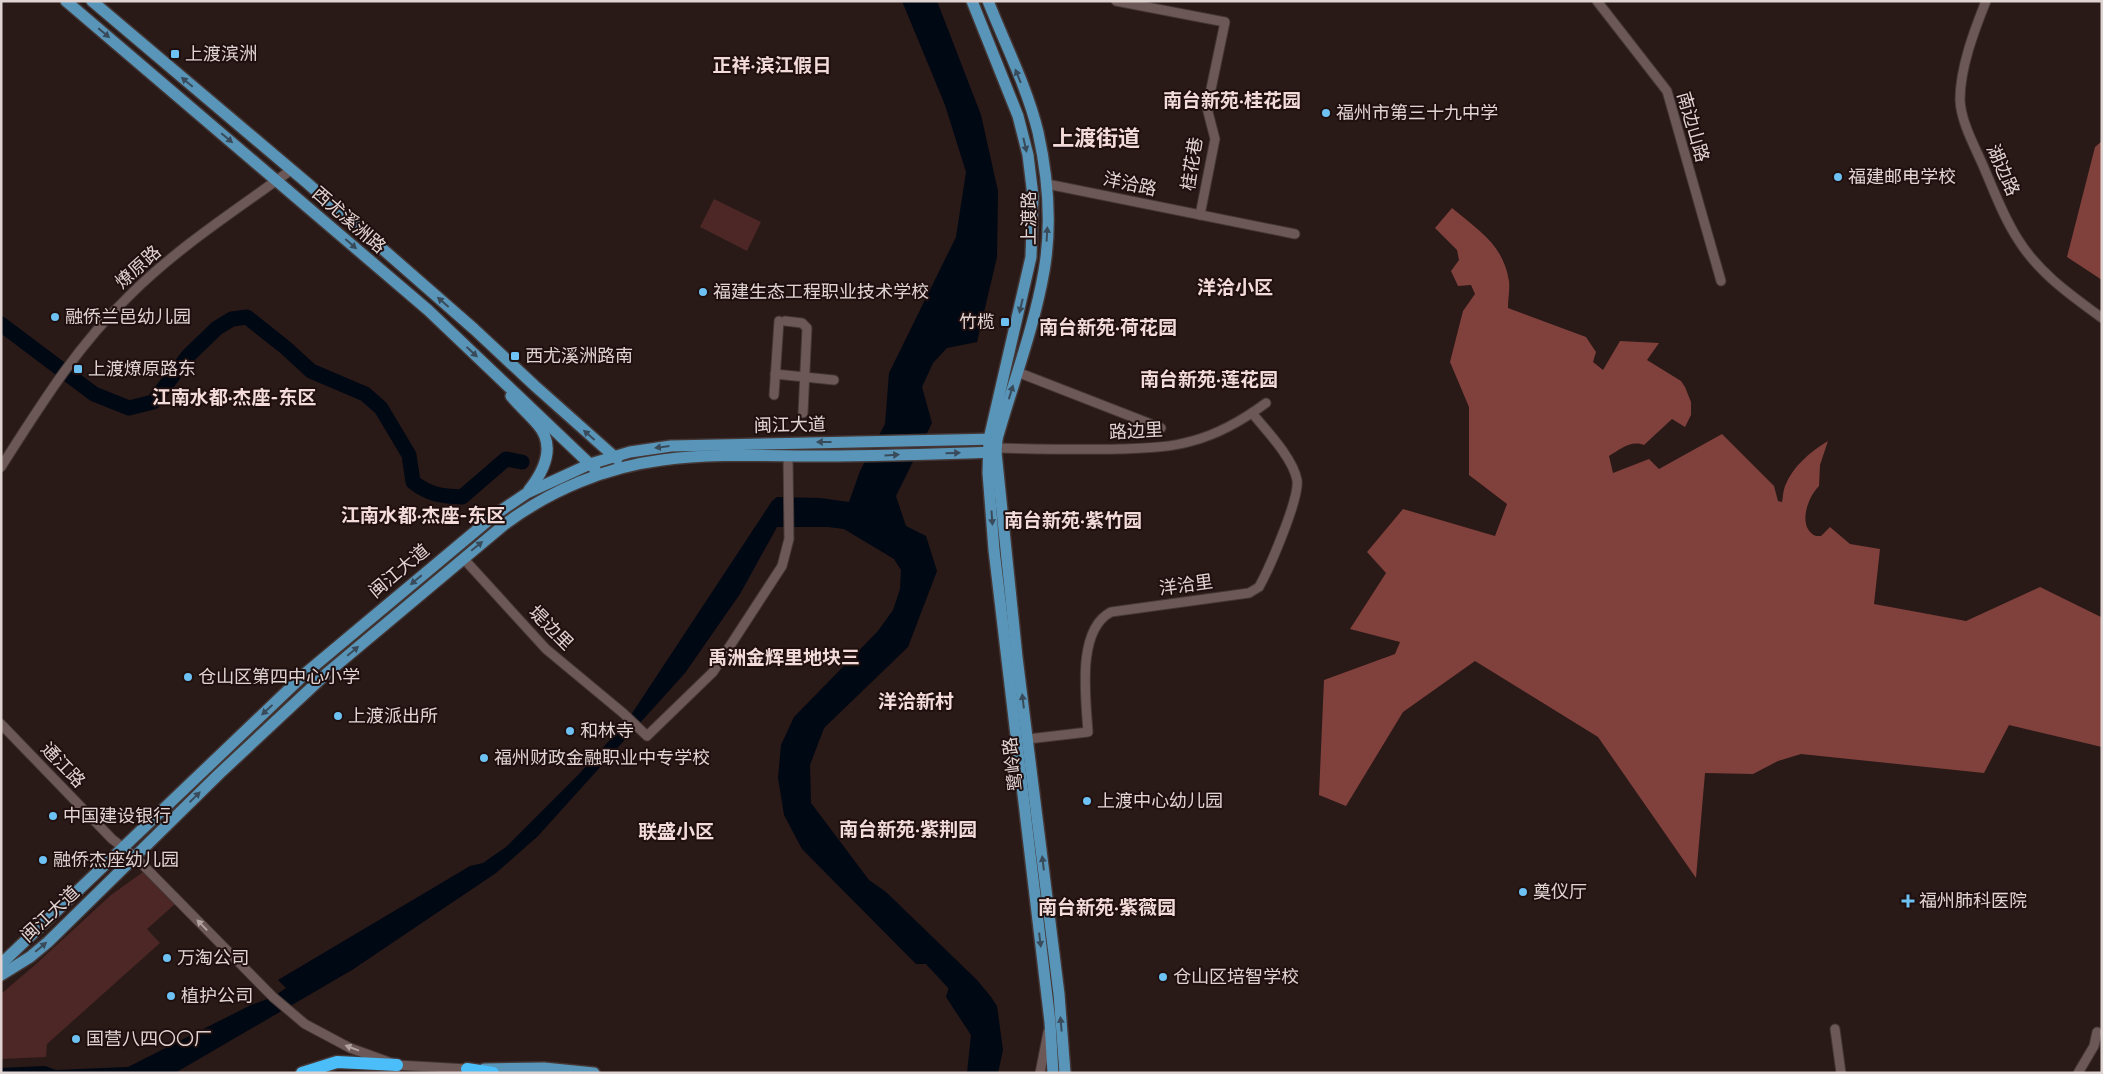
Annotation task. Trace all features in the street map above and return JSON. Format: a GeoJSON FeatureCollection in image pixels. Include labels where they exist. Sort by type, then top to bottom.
{"type":"FeatureCollection","features":[{"type":"Feature","properties":{"kind":"highway"},"geometry":{"type":"LineString","coordinates":[[302,1073],[337,1062],[397,1065]]}},
{"type":"Feature","properties":{"kind":"highway"},"geometry":{"type":"LineString","coordinates":[[467,1069],[493,1073]]}},
{"type":"Feature","properties":{"kind":"main road","name":"西尤溪洲路"},"geometry":{"type":"LineString","coordinates":[[66,1],[420,303],[601,474]]}},
{"type":"Feature","properties":{"kind":"main road","name":"西尤溪洲路"},"geometry":{"type":"LineString","coordinates":[[92,1],[474,329],[626,467]]}},
{"type":"Feature","properties":{"kind":"main road","name":"上渡路"},"geometry":{"type":"LineString","coordinates":[[972,1],[1018,116],[1028,155],[1033,196],[1031,257],[993,446]]}},
{"type":"Feature","properties":{"kind":"main road","name":"上渡路"},"geometry":{"type":"LineString","coordinates":[[988,1],[1031,110],[1042,150],[1048,229],[1044,271],[1017,372],[993,446]]}},
{"type":"Feature","properties":{"kind":"main road"},"geometry":{"type":"LineString","coordinates":[[487,365],[520,407],[538,426],[545,439],[545,466],[527,493]]}},
{"type":"Feature","properties":{"kind":"main road","name":"闽江大道"},"geometry":{"type":"LineString","coordinates":[[1,964],[307,672],[466,538],[527,493],[590,464],[613,456],[648,448],[700,444],[926,440],[993,446]]}},
{"type":"Feature","properties":{"kind":"main road","name":"闽江大道"},"geometry":{"type":"LineString","coordinates":[[1,975],[30,958],[48,942],[134,856],[326,674],[505,524],[532,506],[571,485],[626,467],[674,459],[918,454],[993,446]]}},
{"type":"Feature","properties":{"kind":"main road","name":"鹭岭路"},"geometry":{"type":"LineString","coordinates":[[993,446],[1058,994],[1065,1073]]}},
{"type":"Feature","properties":{"kind":"main road","name":"鹭岭路"},"geometry":{"type":"LineString","coordinates":[[993,446],[994,550],[1050,1022],[1053,1073]]}},
{"type":"Feature","properties":{"kind":"main road"},"geometry":{"type":"LineString","coordinates":[[1063,1050],[1073,1073]]}},
{"type":"Feature","properties":{"kind":"main road"},"geometry":{"type":"LineString","coordinates":[[467,1069],[544,1068],[594,1073]]}},
{"type":"Feature","properties":{"kind":"street","name":"桂花巷"},"geometry":{"type":"LineString","coordinates":[[1116,1],[1225,22],[1207,108],[1215,139],[1200,215]]}},
{"type":"Feature","properties":{"kind":"street","name":"南边山路"},"geometry":{"type":"LineString","coordinates":[[1597,1],[1667,91],[1722,281]]}},
{"type":"Feature","properties":{"kind":"street","name":"湖边路"},"geometry":{"type":"LineString","coordinates":[[1986,1],[1970,43],[1961,94],[1961,106],[1968,132],[2019,242],[2049,277],[2102,318]]}},
{"type":"Feature","properties":{"kind":"street","name":"燎原路"},"geometry":{"type":"LineString","coordinates":[[1,467],[56,381],[111,314],[146,279],[188,244],[291,170]]}},
{"type":"Feature","properties":{"kind":"street","name":"洋洽路"},"geometry":{"type":"LineString","coordinates":[[1046,184],[1295,234]]}},
{"type":"Feature","properties":{"kind":"street"},"geometry":{"type":"LineString","coordinates":[[774,395],[782,321],[802,323],[807,328],[803,413]]}},
{"type":"Feature","properties":{"kind":"street"},"geometry":{"type":"LineString","coordinates":[[1017,372],[1160,428]]}},
{"type":"Feature","properties":{"kind":"street"},"geometry":{"type":"LineString","coordinates":[[775,374],[834,380]]}},
{"type":"Feature","properties":{"kind":"street","name":"路边里"},"geometry":{"type":"LineString","coordinates":[[993,446],[1097,449],[1177,445],[1214,434],[1266,403]]}},
{"type":"Feature","properties":{"kind":"street","name":"洋洽里"},"geometry":{"type":"LineString","coordinates":[[1028,739],[1088,732],[1085,689],[1089,639],[1096,625],[1105,615],[1110,612],[1249,593],[1258,587],[1295,501],[1297,480],[1290,463],[1252,413]]}},
{"type":"Feature","properties":{"kind":"street","name":"堤边里"},"geometry":{"type":"LineString","coordinates":[[463,558],[546,649],[623,713],[647,736],[703,683],[722,660],[782,566],[789,539],[788,456]]}},
{"type":"Feature","properties":{"kind":"street","name":"通江路"},"geometry":{"type":"LineString","coordinates":[[1,724],[285,1009],[305,1024],[332,1040],[397,1065],[467,1069]]}},
{"type":"Feature","properties":{"kind":"street"},"geometry":{"type":"LineString","coordinates":[[1040,1073],[1050,1022]]}},
{"type":"Feature","properties":{"kind":"street"},"geometry":{"type":"LineString","coordinates":[[1836,1030],[1841,1073]]}},
{"type":"Feature","properties":{"kind":"street"},"geometry":{"type":"LineString","coordinates":[[2078,1073],[2094,1046],[2097,1032]]}},
{"type":"Feature","properties":{"kind":"shaded area"},"geometry":{"type":"Polygon","coordinates":[[[902,1],[937,1],[981,115],[998,191],[997,257],[977,342],[947,348],[933,363],[922,387],[932,423],[896,496],[906,526],[926,536],[937,571],[908,647],[824,728],[810,765],[811,803],[869,880],[886,892],[977,980],[991,997],[997,1006],[1003,1050],[998,1073],[967,1073],[971,1035],[946,997],[953,973],[945,964],[916,964],[802,849],[784,815],[778,778],[781,745],[794,717],[878,631],[893,610],[900,589],[901,570],[894,559],[844,529],[828,527],[777,527],[740,594],[685,673],[538,836],[496,873],[352,970],[175,1073],[1,1073],[1,1068],[45,1066],[56,1070],[128,1067],[251,1005],[273,997],[286,988],[278,980],[470,866],[483,863],[506,847],[580,773],[627,721],[772,501],[777,497],[820,498],[849,502],[860,471],[885,424],[889,373],[956,237],[966,172],[945,105],[902,1]]]}},
{"type":"Feature","properties":{"kind":"shaded area"},"geometry":{"type":"Polygon","coordinates":[[[2102,141],[2102,280],[2067,257],[2095,147],[2102,141]]]}},
{"type":"Feature","properties":{"kind":"shaded area"},"geometry":{"type":"Polygon","coordinates":[[[714,199],[761,222],[747,251],[700,227],[714,199]]]}},
{"type":"Feature","properties":{"kind":"shaded area"},"geometry":{"type":"Polygon","coordinates":[[[1452,208],[1488,239],[1501,257],[1509,281],[1508,308],[1586,337],[1596,352],[1593,362],[1603,370],[1620,341],[1659,343],[1647,360],[1681,381],[1691,402],[1691,415],[1685,427],[1672,419],[1644,445],[1630,444],[1609,456],[1613,473],[1649,459],[1659,469],[1722,434],[1774,486],[1778,501],[1782,502],[1785,486],[1797,466],[1828,441],[1820,465],[1819,486],[1808,505],[1805,520],[1810,532],[1816,536],[1821,536],[1830,527],[1850,544],[1880,549],[1874,604],[1966,621],[2040,587],[2101,617],[2102,747],[2009,725],[1984,773],[1801,754],[1778,761],[1753,774],[1705,773],[1696,878],[1598,737],[1475,661],[1403,712],[1346,806],[1319,795],[1324,680],[1395,654],[1400,642],[1350,629],[1386,573],[1367,552],[1403,509],[1495,536],[1507,504],[1469,475],[1469,407],[1450,362],[1463,311],[1475,294],[1471,285],[1458,286],[1451,271],[1459,260],[1457,250],[1435,228],[1452,208]]]}},
{"type":"Feature","properties":{"kind":"shaded area"},"geometry":{"type":"Polygon","coordinates":[[[143,872],[175,904],[147,929],[160,943],[47,1044],[46,1057],[1,1059],[1,994],[111,895],[143,872]]]}},
{"type":"Feature","properties":{"kind":"waterway"},"geometry":{"type":"LineString","coordinates":[[1,324],[94,394],[129,408],[153,402],[188,356],[217,328],[232,319],[247,317],[311,371],[365,394],[381,408],[409,455],[413,482],[425,490],[442,495],[462,497],[506,459],[522,462]]}},
{"type":"Feature","properties":{"kind":"waterway"},"geometry":{"type":"LineString","coordinates":[[923,950],[963,993]]}},
{"type":"Feature","properties":{"kind":"place","name":"上渡滨洲"},"geometry":{"type":"Point","coordinates":[175,54]}},
{"type":"Feature","properties":{"kind":"place","name":"福州市第三十九中学"},"geometry":{"type":"Point","coordinates":[1326,113]}},
{"type":"Feature","properties":{"kind":"place","name":"福建邮电学校"},"geometry":{"type":"Point","coordinates":[1838,177]}},
{"type":"Feature","properties":{"kind":"place","name":"福建生态工程职业技术学校"},"geometry":{"type":"Point","coordinates":[703,292]}},
{"type":"Feature","properties":{"kind":"place","name":"融侨兰邑幼儿园"},"geometry":{"type":"Point","coordinates":[55,317]}},
{"type":"Feature","properties":{"kind":"place","name":"竹榄"},"geometry":{"type":"Point","coordinates":[1005,322]}},
{"type":"Feature","properties":{"kind":"place","name":"西尤溪洲路南"},"geometry":{"type":"Point","coordinates":[515,356]}},
{"type":"Feature","properties":{"kind":"place","name":"上渡燎原路东"},"geometry":{"type":"Point","coordinates":[78,369]}},
{"type":"Feature","properties":{"kind":"place","name":"仓山区第四中心小学"},"geometry":{"type":"Point","coordinates":[188,677]}},
{"type":"Feature","properties":{"kind":"place","name":"上渡派出所"},"geometry":{"type":"Point","coordinates":[338,716]}},
{"type":"Feature","properties":{"kind":"place","name":"和林寺"},"geometry":{"type":"Point","coordinates":[570,731]}},
{"type":"Feature","properties":{"kind":"place","name":"福州财政金融职业中专学校"},"geometry":{"type":"Point","coordinates":[484,758]}},
{"type":"Feature","properties":{"kind":"place","name":"上渡中心幼儿园"},"geometry":{"type":"Point","coordinates":[1087,801]}},
{"type":"Feature","properties":{"kind":"place","name":"中国建设银行"},"geometry":{"type":"Point","coordinates":[53,816]}},
{"type":"Feature","properties":{"kind":"place","name":"融侨杰座幼儿园"},"geometry":{"type":"Point","coordinates":[43,860]}},
{"type":"Feature","properties":{"kind":"place","name":"奠仪厅"},"geometry":{"type":"Point","coordinates":[1523,892]}},
{"type":"Feature","properties":{"kind":"place","name":"福州肺科医院"},"geometry":{"type":"Point","coordinates":[1908,901]}},
{"type":"Feature","properties":{"kind":"place","name":"万淘公司"},"geometry":{"type":"Point","coordinates":[167,958]}},
{"type":"Feature","properties":{"kind":"place","name":"仓山区培智学校"},"geometry":{"type":"Point","coordinates":[1163,977]}},
{"type":"Feature","properties":{"kind":"place","name":"植护公司"},"geometry":{"type":"Point","coordinates":[171,996]}},
{"type":"Feature","properties":{"kind":"place","name":"国营八四〇〇厂"},"geometry":{"type":"Point","coordinates":[76,1039]}},
{"type":"Feature","properties":{"kind":"district","name":"正祥·滨江假日"},"geometry":{"type":"Point","coordinates":[772,65]}},
{"type":"Feature","properties":{"kind":"district","name":"南台新苑·桂花园"},"geometry":{"type":"Point","coordinates":[1232,100]}},
{"type":"Feature","properties":{"kind":"district","name":"上渡街道"},"geometry":{"type":"Point","coordinates":[1096,138]}},
{"type":"Feature","properties":{"kind":"district","name":"洋洽小区"},"geometry":{"type":"Point","coordinates":[1235,287]}},
{"type":"Feature","properties":{"kind":"district","name":"南台新苑·荷花园"},"geometry":{"type":"Point","coordinates":[1108,327]}},
{"type":"Feature","properties":{"kind":"district","name":"南台新苑·莲花园"},"geometry":{"type":"Point","coordinates":[1209,379]}},
{"type":"Feature","properties":{"kind":"district","name":"江南水都·杰座-东区"},"geometry":{"type":"Point","coordinates":[234,397]}},
{"type":"Feature","properties":{"kind":"district","name":"江南水都·杰座-东区"},"geometry":{"type":"Point","coordinates":[423,515]}},
{"type":"Feature","properties":{"kind":"district","name":"南台新苑·紫竹园"},"geometry":{"type":"Point","coordinates":[1073,520]}},
{"type":"Feature","properties":{"kind":"district","name":"禹洲金辉里地块三"},"geometry":{"type":"Point","coordinates":[784,657]}},
{"type":"Feature","properties":{"kind":"district","name":"洋洽新村"},"geometry":{"type":"Point","coordinates":[916,701]}},
{"type":"Feature","properties":{"kind":"district","name":"南台新苑·紫荆园"},"geometry":{"type":"Point","coordinates":[908,829]}},
{"type":"Feature","properties":{"kind":"district","name":"联盛小区"},"geometry":{"type":"Point","coordinates":[676,831]}},
{"type":"Feature","properties":{"kind":"district","name":"南台新苑·紫薇园"},"geometry":{"type":"Point","coordinates":[1107,907]}}]}
